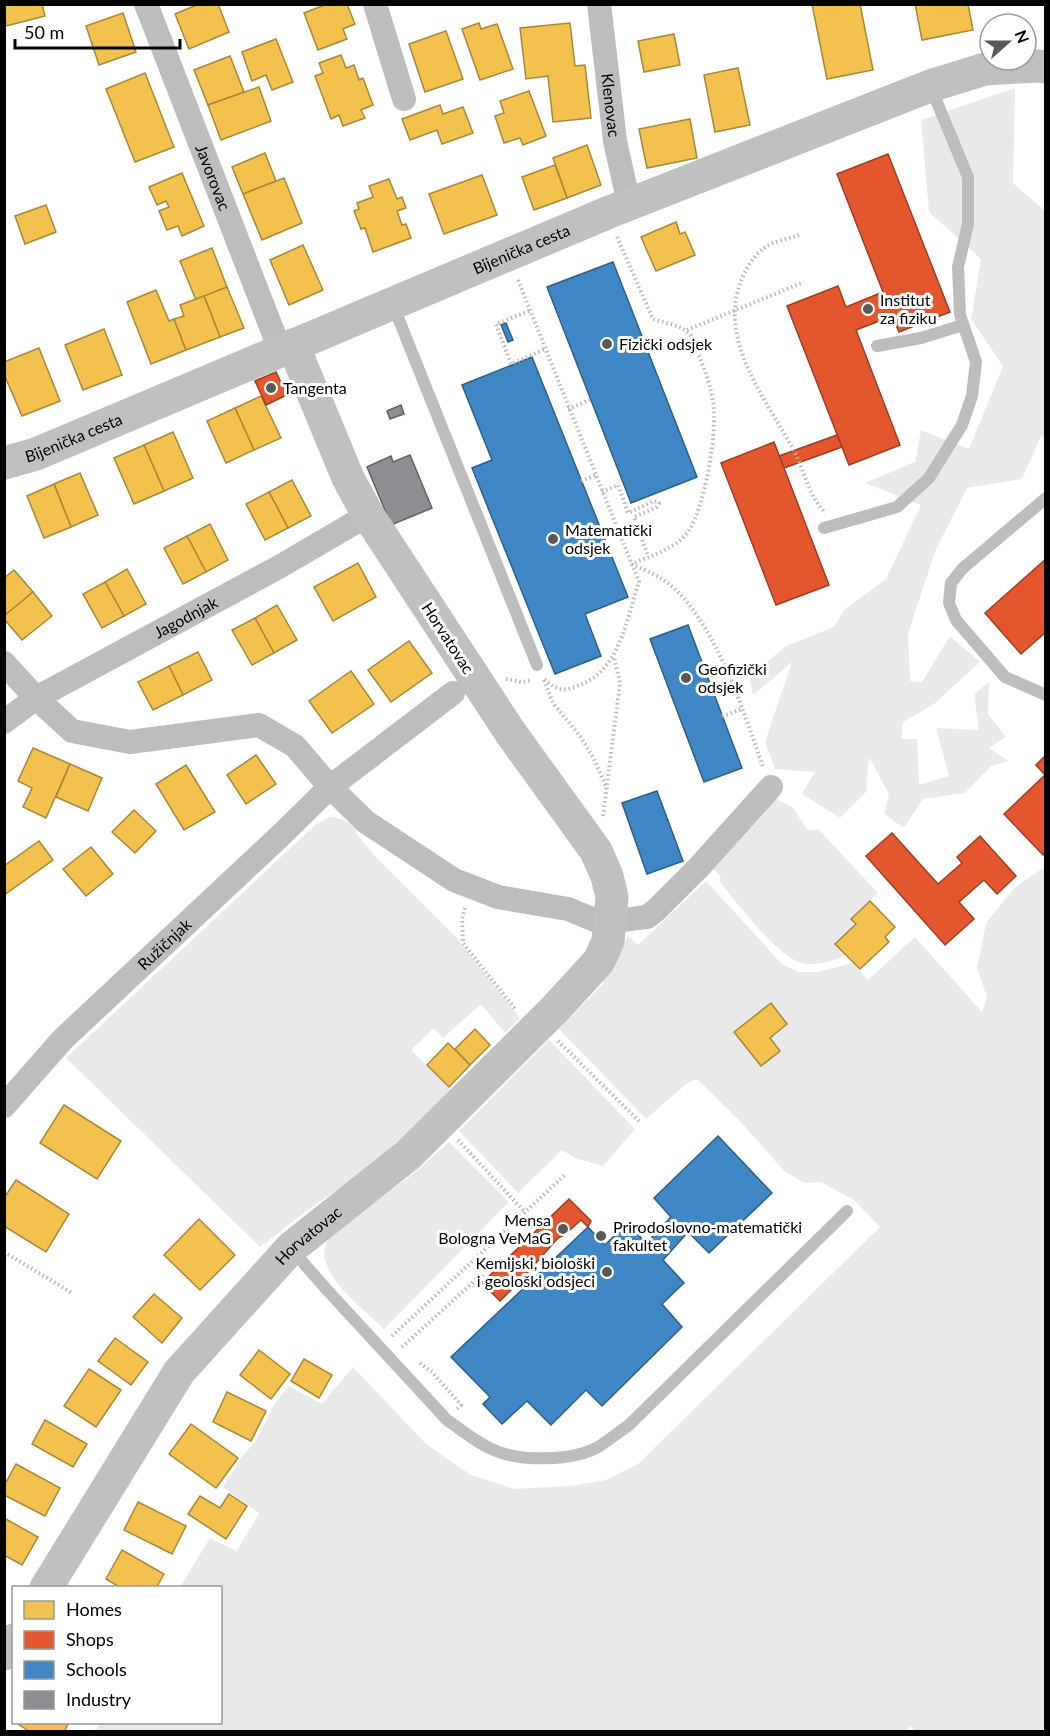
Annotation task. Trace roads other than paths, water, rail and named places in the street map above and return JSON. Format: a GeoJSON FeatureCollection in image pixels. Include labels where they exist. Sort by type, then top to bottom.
{"type":"FeatureCollection","features":[{"type":"Feature","properties":{"kind":"street","name":"Javorovac"},"geometry":{"type":"LineString","coordinates":[[146,4],[286,348]]}},
{"type":"Feature","properties":{"kind":"street"},"geometry":{"type":"LineString","coordinates":[[375,4],[404,99]]}},
{"type":"Feature","properties":{"kind":"street","name":"Klenovac"},"geometry":{"type":"LineString","coordinates":[[599,4],[615,141],[618,209]]}},
{"type":"Feature","properties":{"kind":"street","name":"Bijenička cesta"},"geometry":{"type":"LineString","coordinates":[[4,463],[36,454],[618,209],[930,86],[985,69],[1046,67]]}},
{"type":"Feature","properties":{"kind":"street","name":"Horvatovac"},"geometry":{"type":"LineString","coordinates":[[47,1586],[175,1369],[291,1248],[408,1155],[548,1016],[599,961],[608,941],[612,897],[607,876],[596,851],[510,732],[368,515],[286,348]]}},
{"type":"Feature","properties":{"kind":"street","name":"Jagodnjak"},"geometry":{"type":"LineString","coordinates":[[4,722],[36,698],[269,572],[368,515]]}},
{"type":"Feature","properties":{"kind":"street"},"geometry":{"type":"LineString","coordinates":[[4,663],[36,698],[72,730],[130,742],[259,725],[296,746],[330,786],[366,822],[453,880],[498,897],[568,909],[597,921],[611,922],[647,917],[699,867],[771,787]]}},
{"type":"Feature","properties":{"kind":"street","name":"Ružičnjak"},"geometry":{"type":"LineString","coordinates":[[4,1106],[63,1039],[330,786],[453,693]]}},
{"type":"Feature","properties":{"kind":"lane"},"geometry":{"type":"LineString","coordinates":[[824,528],[897,507],[929,478],[962,425],[972,396],[976,362],[960,315],[958,267],[968,224],[968,177],[930,86]]}},
{"type":"Feature","properties":{"kind":"lane"},"geometry":{"type":"LineString","coordinates":[[392,303],[537,665]]}},
{"type":"Feature","properties":{"kind":"lane"},"geometry":{"type":"LineString","coordinates":[[877,346],[921,338],[963,325]]}},
{"type":"Feature","properties":{"kind":"lane"},"geometry":{"type":"LineString","coordinates":[[1046,498],[963,568],[951,583],[949,603],[956,620],[1005,677],[1046,695]]}},
{"type":"Feature","properties":{"kind":"lane"},"geometry":{"type":"LineString","coordinates":[[291,1248],[447,1420],[468,1436],[495,1451],[534,1458],[572,1456],[597,1447],[629,1425],[848,1211]]}},
{"type":"Feature","properties":{"kind":"place","name":"Institut za fiziku"},"geometry":{"type":"Point","coordinates":[868,309]}},
{"type":"Feature","properties":{"kind":"place","name":"Fizički odsjek"},"geometry":{"type":"Point","coordinates":[607,344]}},
{"type":"Feature","properties":{"kind":"place","name":"Tangenta"},"geometry":{"type":"Point","coordinates":[271,388]}},
{"type":"Feature","properties":{"kind":"place","name":"Matematički odsjek"},"geometry":{"type":"Point","coordinates":[553,539]}},
{"type":"Feature","properties":{"kind":"place","name":"Geofizički odsjek"},"geometry":{"type":"Point","coordinates":[686,678]}},
{"type":"Feature","properties":{"kind":"place","name":"Mensa Bologna VeMaG"},"geometry":{"type":"Point","coordinates":[563,1229]}},
{"type":"Feature","properties":{"kind":"place","name":"Prirodoslovno-matematički fakultet"},"geometry":{"type":"Point","coordinates":[601,1236]}},
{"type":"Feature","properties":{"kind":"place","name":"Kemijski, biološki i geološki odsjeci"},"geometry":{"type":"Point","coordinates":[607,1272]}}]}
